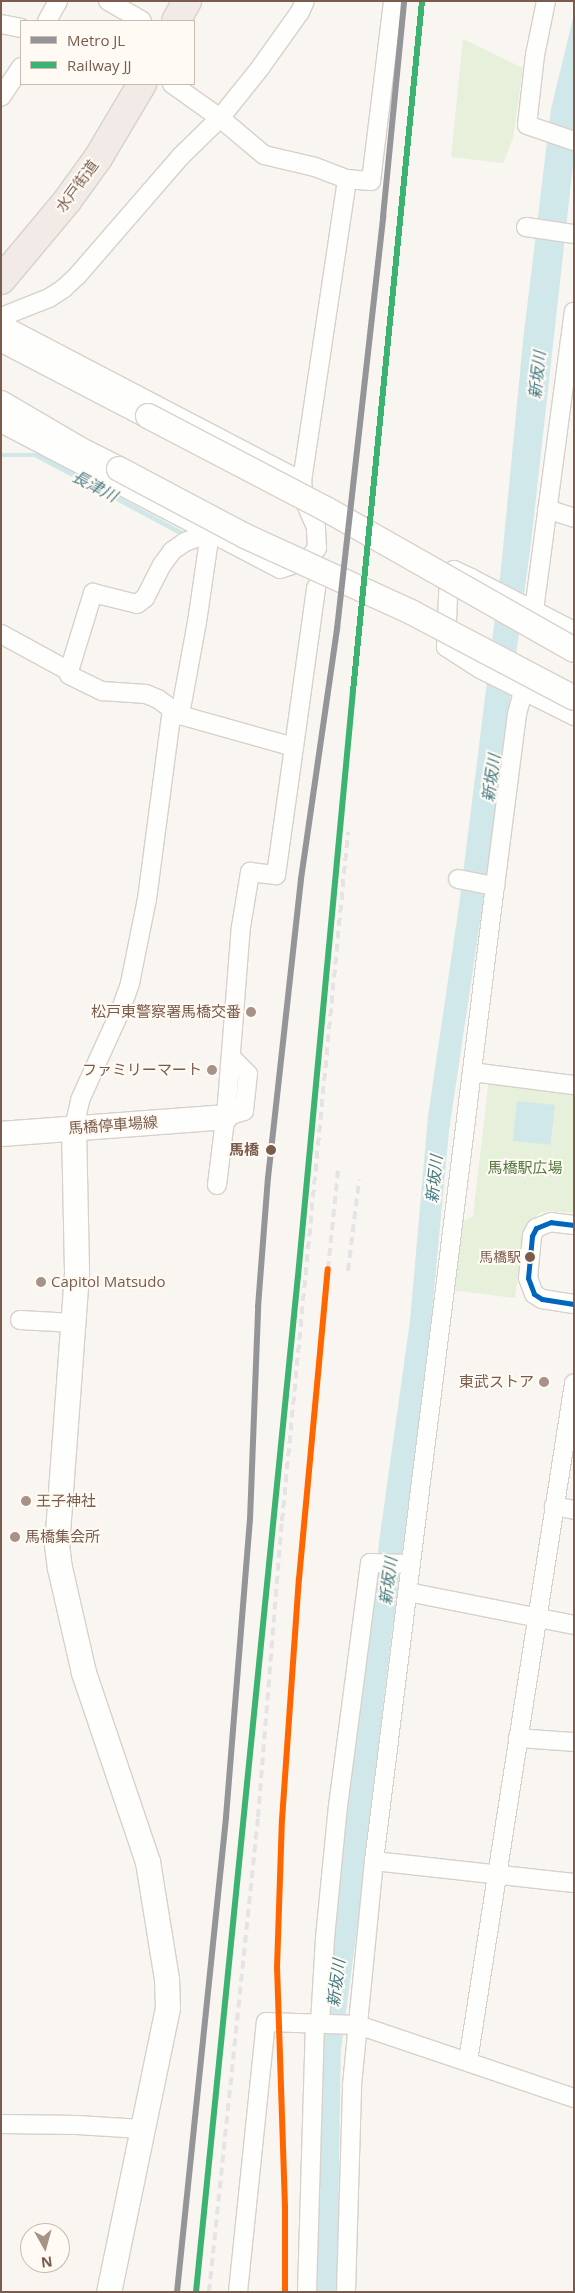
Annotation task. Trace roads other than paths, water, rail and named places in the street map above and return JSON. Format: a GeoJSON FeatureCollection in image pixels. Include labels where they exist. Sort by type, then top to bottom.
{"type":"FeatureCollection","features":[{"type":"Feature","properties":{"kind":"highway"},"geometry":{"type":"LineString","coordinates":[[177,20],[187,1]]}},
{"type":"Feature","properties":{"kind":"highway","name":"水戸街道"},"geometry":{"type":"LineString","coordinates":[[1,280],[67,202],[98,158],[141,85]]}},
{"type":"Feature","properties":{"kind":"street"},"geometry":{"type":"LineString","coordinates":[[48,20],[58,1]]}},
{"type":"Feature","properties":{"kind":"street"},"geometry":{"type":"LineString","coordinates":[[108,1],[140,20]]}},
{"type":"Feature","properties":{"kind":"street"},"geometry":{"type":"LineString","coordinates":[[1,317],[49,298],[63,289],[181,156],[220,118],[260,68],[300,12],[305,1]]}},
{"type":"Feature","properties":{"kind":"street"},"geometry":{"type":"LineString","coordinates":[[173,85],[220,118],[264,155],[315,167],[347,179],[371,181],[393,1]]}},
{"type":"Feature","properties":{"kind":"street"},"geometry":{"type":"LineString","coordinates":[[546,1],[535,55],[527,125],[574,140]]}},
{"type":"Feature","properties":{"kind":"street"},"geometry":{"type":"LineString","coordinates":[[1,24],[20,28]]}},
{"type":"Feature","properties":{"kind":"street"},"geometry":{"type":"LineString","coordinates":[[1,97],[20,68]]}},
{"type":"Feature","properties":{"kind":"street"},"geometry":{"type":"LineString","coordinates":[[1,423],[280,570],[308,560],[317,540],[313,518],[304,500],[302,481],[347,179]]}},
{"type":"Feature","properties":{"kind":"street"},"geometry":{"type":"LineString","coordinates":[[526,227],[574,234]]}},
{"type":"Feature","properties":{"kind":"street"},"geometry":{"type":"LineString","coordinates":[[534,610],[547,509],[567,417],[573,321]]}},
{"type":"Feature","properties":{"kind":"street"},"geometry":{"type":"LineString","coordinates":[[1,326],[35,341],[302,481]]}},
{"type":"Feature","properties":{"kind":"street"},"geometry":{"type":"LineString","coordinates":[[1,339],[326,509],[574,650]]}},
{"type":"Feature","properties":{"kind":"street"},"geometry":{"type":"LineString","coordinates":[[1,403],[79,449],[245,536],[410,612],[574,698]]}},
{"type":"Feature","properties":{"kind":"street"},"geometry":{"type":"LineString","coordinates":[[547,509],[574,518]]}},
{"type":"Feature","properties":{"kind":"street"},"geometry":{"type":"LineString","coordinates":[[1,634],[69,671],[93,593],[137,604],[146,598],[162,565],[172,551],[185,542],[210,533]]}},
{"type":"Feature","properties":{"kind":"street"},"geometry":{"type":"LineString","coordinates":[[109,2292],[168,2008],[167,1979],[148,1862],[84,1673],[60,1568],[58,1526],[64,1468],[77,1274],[74,1127],[80,1100],[119,1014],[132,974],[147,899],[176,712],[198,622],[210,533]]}},
{"type":"Feature","properties":{"kind":"street"},"geometry":{"type":"LineString","coordinates":[[574,631],[454,570],[449,574],[446,647],[480,670],[574,716]]}},
{"type":"Feature","properties":{"kind":"street"},"geometry":{"type":"LineString","coordinates":[[217,1185],[231,1057],[241,927],[250,872],[276,875],[316,588]]}},
{"type":"Feature","properties":{"kind":"street"},"geometry":{"type":"LineString","coordinates":[[69,676],[102,691],[146,694],[158,698],[176,712],[294,747]]}},
{"type":"Feature","properties":{"kind":"street"},"geometry":{"type":"LineString","coordinates":[[346,2292],[354,2025],[495,886],[517,714],[523,690]]}},
{"type":"Feature","properties":{"kind":"street"},"geometry":{"type":"LineString","coordinates":[[458,880],[495,886]]}},
{"type":"Feature","properties":{"kind":"street"},"geometry":{"type":"LineString","coordinates":[[472,1072],[574,1085]]}},
{"type":"Feature","properties":{"kind":"street","name":"馬橋停車場線"},"geometry":{"type":"LineString","coordinates":[[1,1134],[225,1117]]}},
{"type":"Feature","properties":{"kind":"street"},"geometry":{"type":"LineString","coordinates":[[574,1225],[551,1222],[536,1228],[532,1236],[528,1278],[534,1294],[542,1299],[574,1304]]}},
{"type":"Feature","properties":{"kind":"street"},"geometry":{"type":"LineString","coordinates":[[20,1320],[74,1323]]}},
{"type":"Feature","properties":{"kind":"street"},"geometry":{"type":"LineString","coordinates":[[468,2061],[573,1390]]}},
{"type":"Feature","properties":{"kind":"street"},"geometry":{"type":"LineString","coordinates":[[554,1506],[574,1510]]}},
{"type":"Feature","properties":{"kind":"street"},"geometry":{"type":"LineString","coordinates":[[307,2292],[317,2023],[338,1806],[370,1563],[411,1564]]}},
{"type":"Feature","properties":{"kind":"street"},"geometry":{"type":"LineString","coordinates":[[408,1592],[574,1625]]}},
{"type":"Feature","properties":{"kind":"street"},"geometry":{"type":"LineString","coordinates":[[518,1738],[574,1742]]}},
{"type":"Feature","properties":{"kind":"street"},"geometry":{"type":"LineString","coordinates":[[374,1861],[498,1873],[574,1883]]}},
{"type":"Feature","properties":{"kind":"street"},"geometry":{"type":"LineString","coordinates":[[238,2292],[266,2022],[354,2025],[468,2061],[574,2098]]}},
{"type":"Feature","properties":{"kind":"street"},"geometry":{"type":"LineString","coordinates":[[1,2124],[77,2125],[142,2129]]}},
{"type":"Feature","properties":{"kind":"water"},"geometry":{"type":"Polygon","coordinates":[[[574,14],[574,156],[531,543],[483,902],[449,1131],[430,1333],[376,1760],[356,1755],[379,1542],[410,1321],[428,1116],[459,906],[501,569],[523,341],[551,109],[574,14]]]}},
{"type":"Feature","properties":{"kind":"water"},"geometry":{"type":"Polygon","coordinates":[[[517,1101],[555,1105],[551,1145],[513,1141],[517,1101]]]}},
{"type":"Feature","properties":{"kind":"waterway","name":"長津川"},"geometry":{"type":"LineString","coordinates":[[1,455],[37,455],[184,534]]}},
{"type":"Feature","properties":{"kind":"waterway","name":"新坂川"},"geometry":{"type":"LineString","coordinates":[[323,2292],[327,2049],[370,1721]]}},
{"type":"Feature","properties":{"kind":"railway"},"geometry":{"type":"LineString","coordinates":[[209,2292],[258,1817],[282,1521],[348,832]]}},
{"type":"Feature","properties":{"kind":"railway"},"geometry":{"type":"LineString","coordinates":[[328,1269],[338,1171]]}},
{"type":"Feature","properties":{"kind":"railway"},"geometry":{"type":"LineString","coordinates":[[348,1271],[359,1180]]}},
{"type":"Feature","properties":{"kind":"metro line","name":"JL"},"geometry":{"type":"LineString","coordinates":[[177,2292],[226,1817],[250,1520],[258,1307],[268,1178],[301,879],[337,629],[383,217],[404,1]]}},
{"type":"Feature","properties":{"kind":"rail line","name":"JJ"},"geometry":{"type":"LineString","coordinates":[[196,2292],[298,1276],[353,691],[422,1]]}},
{"type":"Feature","properties":{"kind":"place","name":"松戸東警察署馬橋交番"},"geometry":{"type":"Point","coordinates":[251,1012]}},
{"type":"Feature","properties":{"kind":"place","name":"ファミリーマート"},"geometry":{"type":"Point","coordinates":[212,1070]}},
{"type":"Feature","properties":{"kind":"place","name":"馬橋"},"geometry":{"type":"Point","coordinates":[271,1150]}},
{"type":"Feature","properties":{"kind":"place","name":"馬橋駅"},"geometry":{"type":"Point","coordinates":[530,1257]}},
{"type":"Feature","properties":{"kind":"place","name":"Capitol Matsudo"},"geometry":{"type":"Point","coordinates":[41,1282]}},
{"type":"Feature","properties":{"kind":"place","name":"東武ストア"},"geometry":{"type":"Point","coordinates":[544,1382]}},
{"type":"Feature","properties":{"kind":"place","name":"王子神社"},"geometry":{"type":"Point","coordinates":[26,1501]}},
{"type":"Feature","properties":{"kind":"place","name":"馬橋集会所"},"geometry":{"type":"Point","coordinates":[15,1537]}},
{"type":"Feature","properties":{"kind":"park label","name":"馬橋駅広場"},"geometry":{"type":"Point","coordinates":[525,1168]}}]}
